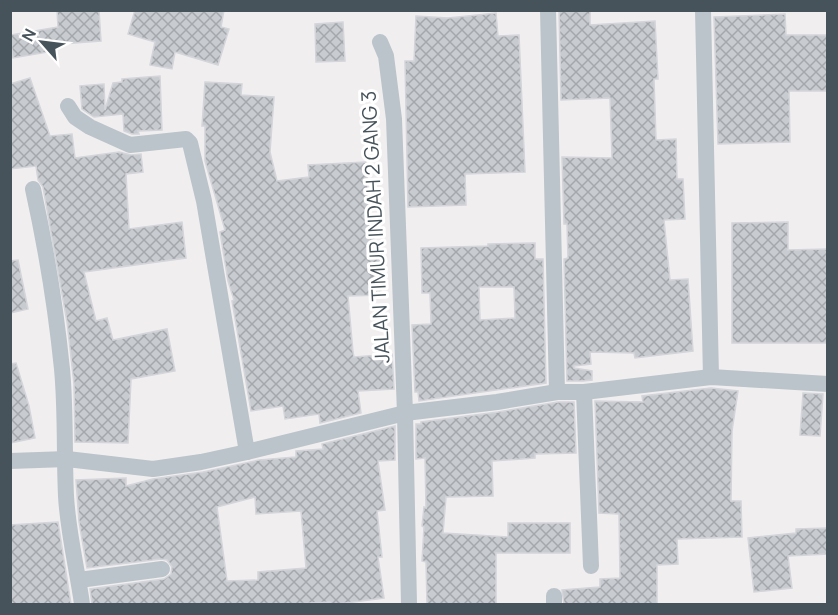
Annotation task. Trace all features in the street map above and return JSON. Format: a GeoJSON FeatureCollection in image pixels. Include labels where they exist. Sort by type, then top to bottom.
{"type":"FeatureCollection","features":[{"type":"Feature","properties":{"kind":"street"},"geometry":{"type":"LineString","coordinates":[[548,10],[557,392]]}},
{"type":"Feature","properties":{"kind":"street"},"geometry":{"type":"LineString","coordinates":[[703,10],[711,377]]}},
{"type":"Feature","properties":{"kind":"street","name":"JALAN TIMUR INDAH 2 GANG 3"},"geometry":{"type":"LineString","coordinates":[[380,42],[386,56],[394,119],[405,413],[407,578],[410,604]]}},
{"type":"Feature","properties":{"kind":"street"},"geometry":{"type":"LineString","coordinates":[[68,106],[75,117],[90,127],[130,145],[186,139],[190,143],[204,201],[247,452]]}},
{"type":"Feature","properties":{"kind":"street"},"geometry":{"type":"LineString","coordinates":[[33,189],[43,237],[62,369],[68,517],[82,604]]}},
{"type":"Feature","properties":{"kind":"street"},"geometry":{"type":"LineString","coordinates":[[10,461],[67,459],[153,469],[247,452],[405,413],[557,392],[584,392],[711,377],[828,384]]}},
{"type":"Feature","properties":{"kind":"street"},"geometry":{"type":"LineString","coordinates":[[584,392],[591,566]]}},
{"type":"Feature","properties":{"kind":"street"},"geometry":{"type":"LineString","coordinates":[[79,580],[162,569]]}},
{"type":"Feature","properties":{"kind":"building"},"geometry":{"type":"Polygon","coordinates":[[[57,10],[99,10],[101,41],[47,45],[48,52],[13,58],[10,35],[58,27],[57,10]]]}},
{"type":"Feature","properties":{"kind":"building"},"geometry":{"type":"Polygon","coordinates":[[[135,10],[224,10],[221,27],[229,29],[218,65],[175,52],[172,69],[150,65],[155,42],[128,34],[135,10]]]}},
{"type":"Feature","properties":{"kind":"building"},"geometry":{"type":"Polygon","coordinates":[[[559,10],[590,10],[590,25],[655,21],[658,79],[654,79],[656,140],[676,139],[677,179],[683,179],[685,219],[664,220],[670,280],[688,279],[693,351],[635,358],[634,353],[590,352],[591,364],[574,366],[574,368],[592,371],[592,380],[583,381],[567,381],[564,259],[568,258],[567,224],[564,224],[562,157],[612,158],[610,98],[561,100],[559,10]]]}},
{"type":"Feature","properties":{"kind":"building"},"geometry":{"type":"Polygon","coordinates":[[[496,13],[498,36],[519,35],[525,172],[465,174],[466,205],[408,207],[405,61],[414,61],[416,16],[448,18],[496,13]]]}},
{"type":"Feature","properties":{"kind":"building"},"geometry":{"type":"Polygon","coordinates":[[[785,14],[786,35],[828,35],[828,91],[789,91],[790,142],[718,144],[714,17],[785,14]]]}},
{"type":"Feature","properties":{"kind":"building"},"geometry":{"type":"Polygon","coordinates":[[[343,22],[345,61],[316,62],[315,24],[343,22]]]}},
{"type":"Feature","properties":{"kind":"building"},"geometry":{"type":"Polygon","coordinates":[[[160,76],[162,130],[138,131],[139,134],[132,134],[124,131],[123,114],[94,117],[82,109],[80,86],[104,84],[105,110],[113,83],[122,82],[122,79],[160,76]]]}},
{"type":"Feature","properties":{"kind":"building"},"geometry":{"type":"Polygon","coordinates":[[[30,78],[50,136],[72,134],[75,158],[119,152],[131,155],[141,154],[143,172],[126,174],[129,229],[182,222],[186,258],[84,272],[96,321],[107,318],[113,340],[167,329],[175,371],[131,379],[128,443],[75,442],[74,384],[67,322],[43,187],[38,180],[36,166],[10,169],[10,84],[30,78]]]}},
{"type":"Feature","properties":{"kind":"building"},"geometry":{"type":"Polygon","coordinates":[[[205,82],[242,84],[241,95],[274,97],[270,152],[277,181],[309,177],[308,165],[366,162],[370,220],[374,220],[375,255],[379,255],[381,295],[348,296],[353,352],[354,357],[392,354],[394,389],[358,391],[361,413],[320,423],[319,414],[285,419],[283,406],[251,411],[232,301],[234,300],[228,281],[220,232],[225,230],[205,161],[205,126],[202,126],[205,82]]]}},
{"type":"Feature","properties":{"kind":"building"},"geometry":{"type":"Polygon","coordinates":[[[788,222],[788,250],[828,249],[828,343],[732,343],[732,223],[788,222]]]}},
{"type":"Feature","properties":{"kind":"building"},"geometry":{"type":"Polygon","coordinates":[[[535,243],[535,259],[543,259],[546,383],[419,401],[418,392],[415,392],[412,325],[431,324],[430,293],[422,293],[421,248],[488,246],[488,244],[535,243]],[[479,287],[480,320],[515,318],[514,287],[479,287]]]}},
{"type":"Feature","properties":{"kind":"building"},"geometry":{"type":"Polygon","coordinates":[[[18,260],[28,309],[10,313],[10,261],[18,260]]]}},
{"type":"Feature","properties":{"kind":"building"},"geometry":{"type":"Polygon","coordinates":[[[16,363],[29,406],[35,438],[10,443],[10,364],[16,363]]]}},
{"type":"Feature","properties":{"kind":"building"},"geometry":{"type":"Polygon","coordinates":[[[711,388],[738,391],[732,431],[731,501],[741,501],[742,537],[677,539],[678,564],[657,565],[657,604],[564,604],[562,590],[600,587],[600,579],[620,578],[619,514],[599,513],[595,401],[643,402],[642,396],[711,388]]]}},
{"type":"Feature","properties":{"kind":"building"},"geometry":{"type":"Polygon","coordinates":[[[803,393],[823,394],[820,436],[800,435],[803,393]]]}},
{"type":"Feature","properties":{"kind":"building"},"geometry":{"type":"Polygon","coordinates":[[[558,402],[574,402],[576,453],[535,454],[535,458],[492,461],[493,496],[446,497],[443,533],[508,537],[508,523],[570,523],[570,553],[496,553],[496,604],[427,604],[426,562],[422,561],[424,527],[422,526],[424,507],[426,508],[425,458],[416,459],[416,424],[558,402]]]}},
{"type":"Feature","properties":{"kind":"building"},"geometry":{"type":"Polygon","coordinates":[[[395,426],[395,460],[378,461],[385,510],[377,511],[382,557],[378,557],[384,598],[338,604],[330,602],[92,604],[90,589],[164,579],[171,574],[172,567],[167,560],[161,559],[87,568],[79,522],[76,480],[126,478],[126,486],[259,460],[296,457],[296,451],[323,449],[322,444],[395,426]],[[255,497],[217,507],[227,581],[258,580],[258,572],[306,568],[301,511],[256,514],[255,497]]]}},
{"type":"Feature","properties":{"kind":"building"},"geometry":{"type":"Polygon","coordinates":[[[58,522],[71,604],[10,604],[10,525],[58,522]]]}},
{"type":"Feature","properties":{"kind":"building"},"geometry":{"type":"Polygon","coordinates":[[[828,528],[828,554],[788,556],[792,588],[754,592],[748,538],[796,533],[796,529],[828,528]]]}}]}
